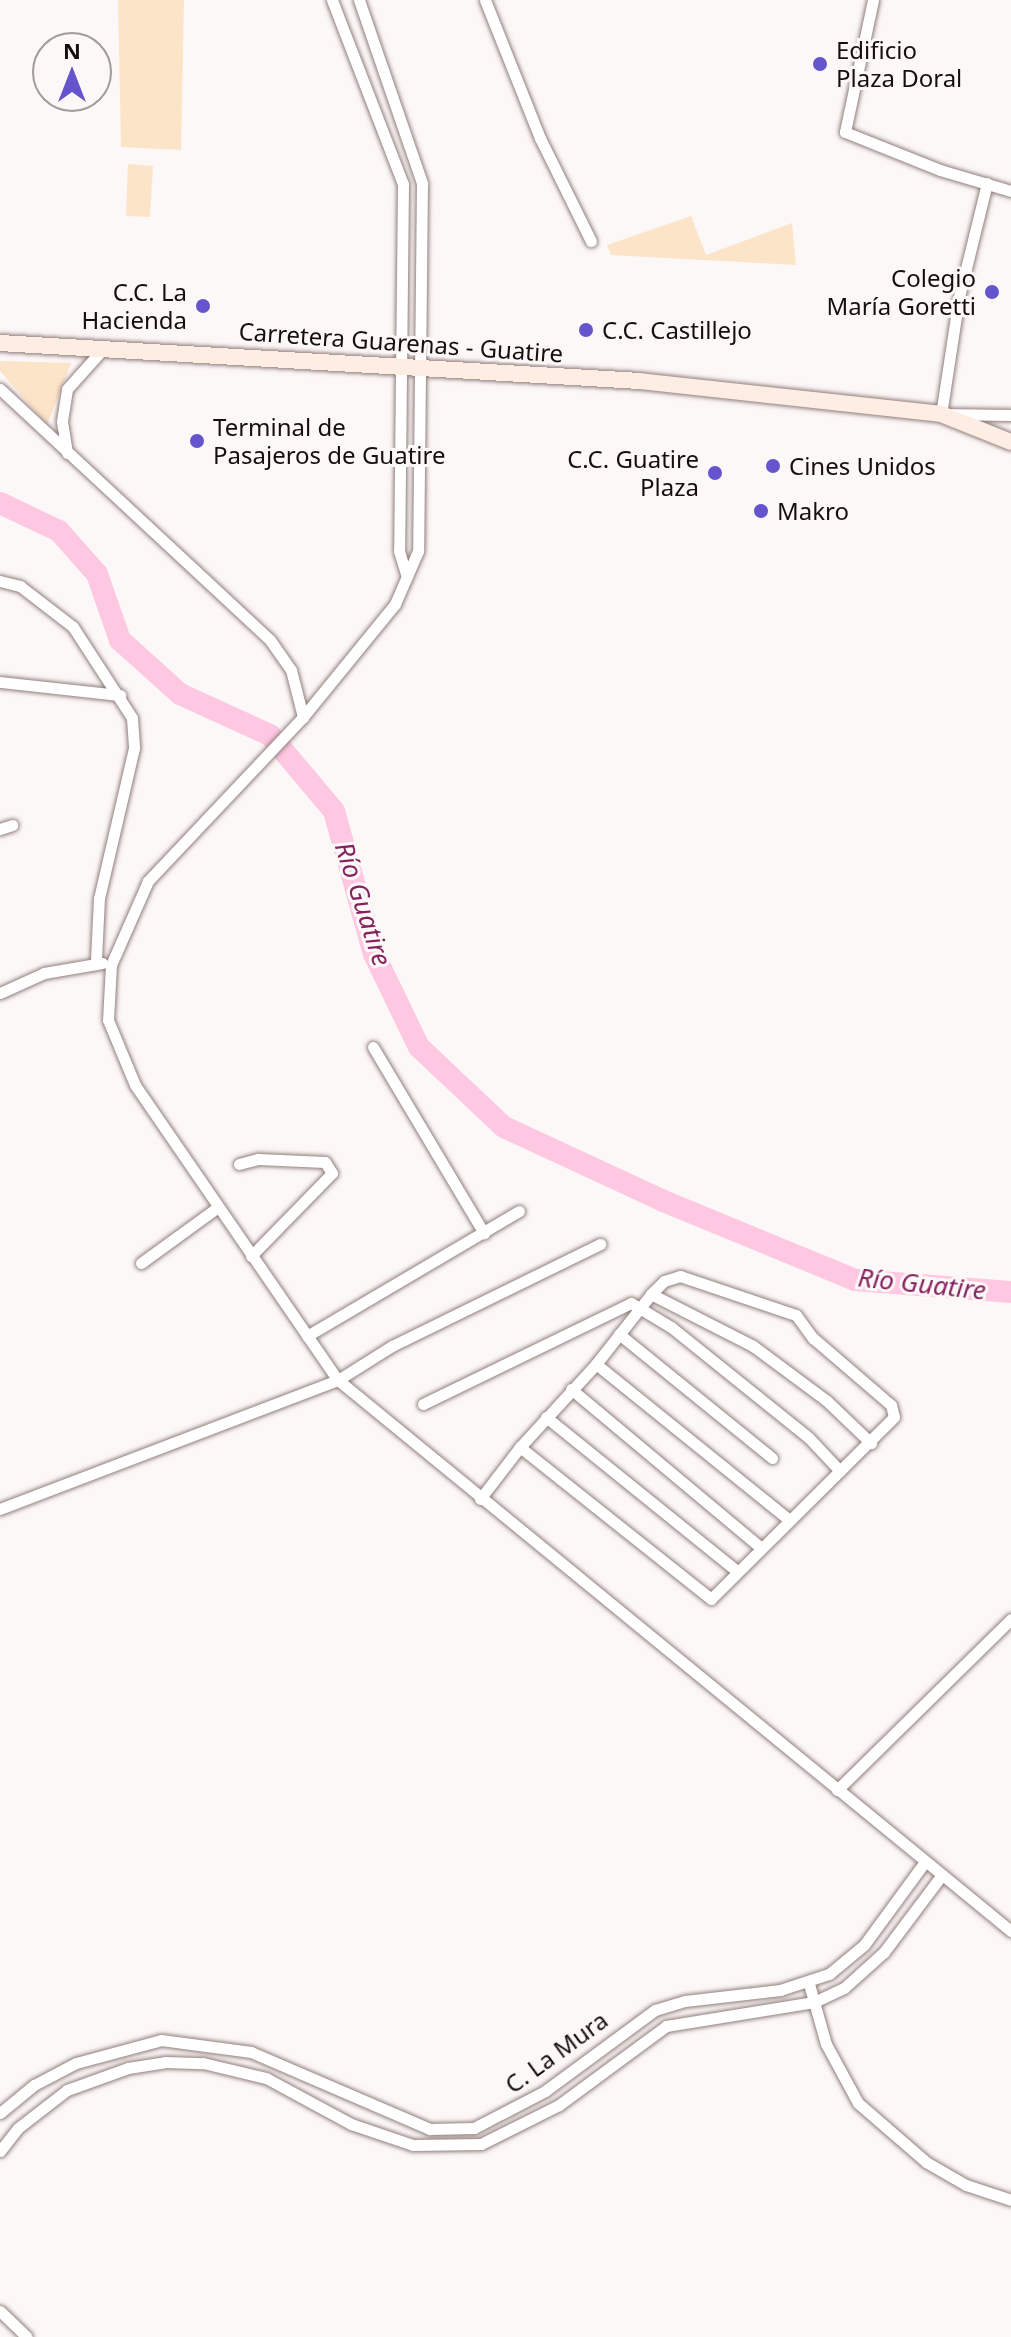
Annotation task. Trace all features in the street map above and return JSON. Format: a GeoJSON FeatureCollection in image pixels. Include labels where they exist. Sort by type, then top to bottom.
{"type":"FeatureCollection","features":[{"type":"Feature","properties":{"kind":"main road","name":"Carretera Guarenas - Guatire"},"geometry":{"type":"LineString","coordinates":[[0,343],[639,381],[941,414],[1011,442]]}},
{"type":"Feature","properties":{"kind":"street"},"geometry":{"type":"LineString","coordinates":[[332,0],[403,184],[399,551],[407,578]]}},
{"type":"Feature","properties":{"kind":"street"},"geometry":{"type":"LineString","coordinates":[[359,0],[422,183],[418,551],[395,604],[303,717],[148,881],[129,914],[111,965],[108,1020],[135,1085],[338,1380],[924,1863],[1011,1931]]}},
{"type":"Feature","properties":{"kind":"street"},"geometry":{"type":"LineString","coordinates":[[485,0],[542,144],[591,241]]}},
{"type":"Feature","properties":{"kind":"street"},"geometry":{"type":"LineString","coordinates":[[873,0],[845,132],[1011,191]]}},
{"type":"Feature","properties":{"kind":"street"},"geometry":{"type":"LineString","coordinates":[[981,181],[941,414],[1011,415]]}},
{"type":"Feature","properties":{"kind":"street"},"geometry":{"type":"LineString","coordinates":[[67,453],[62,421],[67,389],[102,350]]}},
{"type":"Feature","properties":{"kind":"street"},"geometry":{"type":"LineString","coordinates":[[0,389],[270,640],[291,670],[303,717]]}},
{"type":"Feature","properties":{"kind":"street"},"geometry":{"type":"LineString","coordinates":[[0,581],[20,586],[73,627],[120,695],[132,718],[134,748],[99,898],[96,960]]}},
{"type":"Feature","properties":{"kind":"street"},"geometry":{"type":"LineString","coordinates":[[0,682],[120,695]]}},
{"type":"Feature","properties":{"kind":"street"},"geometry":{"type":"LineString","coordinates":[[0,829],[12,825]]}},
{"type":"Feature","properties":{"kind":"street"},"geometry":{"type":"LineString","coordinates":[[0,993],[44,973],[96,960],[111,965]]}},
{"type":"Feature","properties":{"kind":"street"},"geometry":{"type":"LineString","coordinates":[[373,1047],[484,1233]]}},
{"type":"Feature","properties":{"kind":"street"},"geometry":{"type":"LineString","coordinates":[[239,1164],[258,1159],[325,1162],[332,1173],[251,1256]]}},
{"type":"Feature","properties":{"kind":"street"},"geometry":{"type":"LineString","coordinates":[[141,1263],[218,1207]]}},
{"type":"Feature","properties":{"kind":"street"},"geometry":{"type":"LineString","coordinates":[[307,1336],[519,1211]]}},
{"type":"Feature","properties":{"kind":"street"},"geometry":{"type":"LineString","coordinates":[[0,1509],[338,1380],[392,1346],[600,1244]]}},
{"type":"Feature","properties":{"kind":"street"},"geometry":{"type":"LineString","coordinates":[[480,1499],[520,1447],[596,1364],[664,1281],[690,1276],[796,1315],[813,1338],[891,1405],[894,1417],[871,1443],[788,1519],[711,1599],[520,1447]]}},
{"type":"Feature","properties":{"kind":"street"},"geometry":{"type":"LineString","coordinates":[[651,1294],[753,1346],[827,1401],[871,1443]]}},
{"type":"Feature","properties":{"kind":"street"},"geometry":{"type":"LineString","coordinates":[[423,1404],[615,1307],[642,1305],[809,1438],[840,1471]]}},
{"type":"Feature","properties":{"kind":"street"},"geometry":{"type":"LineString","coordinates":[[619,1334],[772,1458]]}},
{"type":"Feature","properties":{"kind":"street"},"geometry":{"type":"LineString","coordinates":[[596,1364],[788,1519]]}},
{"type":"Feature","properties":{"kind":"street"},"geometry":{"type":"LineString","coordinates":[[571,1389],[760,1547]]}},
{"type":"Feature","properties":{"kind":"street"},"geometry":{"type":"LineString","coordinates":[[546,1417],[737,1571]]}},
{"type":"Feature","properties":{"kind":"street"},"geometry":{"type":"LineString","coordinates":[[837,1790],[1011,1619]]}},
{"type":"Feature","properties":{"kind":"street","name":"C. La Mura"},"geometry":{"type":"LineString","coordinates":[[0,2113],[19,2095],[65,2068],[107,2051],[161,2040],[251,2052],[430,2129],[474,2128],[545,2091],[655,2010],[685,2001],[809,1984],[847,1962],[864,1945],[924,1863]]}},
{"type":"Feature","properties":{"kind":"street"},"geometry":{"type":"LineString","coordinates":[[0,2151],[18,2128],[67,2090],[128,2068],[165,2062],[203,2063],[266,2078],[351,2124],[413,2145],[481,2144],[559,2105],[666,2026],[814,2002],[844,1988],[884,1952],[941,1876]]}},
{"type":"Feature","properties":{"kind":"street"},"geometry":{"type":"LineString","coordinates":[[809,1984],[847,2086],[872,2117],[926,2162],[966,2185],[1011,2200]]}},
{"type":"Feature","properties":{"kind":"street"},"geometry":{"type":"LineString","coordinates":[[0,2311],[27,2337]]}},
{"type":"Feature","properties":{"kind":"shaded area"},"geometry":{"type":"Polygon","coordinates":[[[118,0],[184,0],[181,150],[121,147],[118,0]]]}},
{"type":"Feature","properties":{"kind":"shaded area"},"geometry":{"type":"Polygon","coordinates":[[[128,164],[153,166],[150,217],[126,216],[128,164]]]}},
{"type":"Feature","properties":{"kind":"shaded area"},"geometry":{"type":"Polygon","coordinates":[[[691,216],[706,255],[792,223],[796,265],[611,255],[607,245],[691,216]]]}},
{"type":"Feature","properties":{"kind":"shaded area"},"geometry":{"type":"Polygon","coordinates":[[[0,361],[71,363],[47,425],[0,371],[0,361]]]}},
{"type":"Feature","properties":{"kind":"waterway","name":"Río Guatire"},"geometry":{"type":"LineString","coordinates":[[0,503],[59,531],[97,574],[120,640],[180,694],[270,735],[334,811],[374,954],[419,1047],[504,1127],[661,1200],[855,1280],[1011,1292]]}},
{"type":"Feature","properties":{"kind":"place","name":"Edificio Plaza Doral"},"geometry":{"type":"Point","coordinates":[820,64]}},
{"type":"Feature","properties":{"kind":"place","name":"Colegio María Goretti"},"geometry":{"type":"Point","coordinates":[992,292]}},
{"type":"Feature","properties":{"kind":"place","name":"C.C. La Hacienda"},"geometry":{"type":"Point","coordinates":[203,306]}},
{"type":"Feature","properties":{"kind":"place","name":"C.C. Castillejo"},"geometry":{"type":"Point","coordinates":[586,330]}},
{"type":"Feature","properties":{"kind":"place","name":"Terminal de Pasajeros de Guatire"},"geometry":{"type":"Point","coordinates":[197,441]}},
{"type":"Feature","properties":{"kind":"place","name":"Cines Unidos"},"geometry":{"type":"Point","coordinates":[773,466]}},
{"type":"Feature","properties":{"kind":"place","name":"C.C. Guatire Plaza"},"geometry":{"type":"Point","coordinates":[715,473]}},
{"type":"Feature","properties":{"kind":"place","name":"Makro"},"geometry":{"type":"Point","coordinates":[761,511]}}]}
